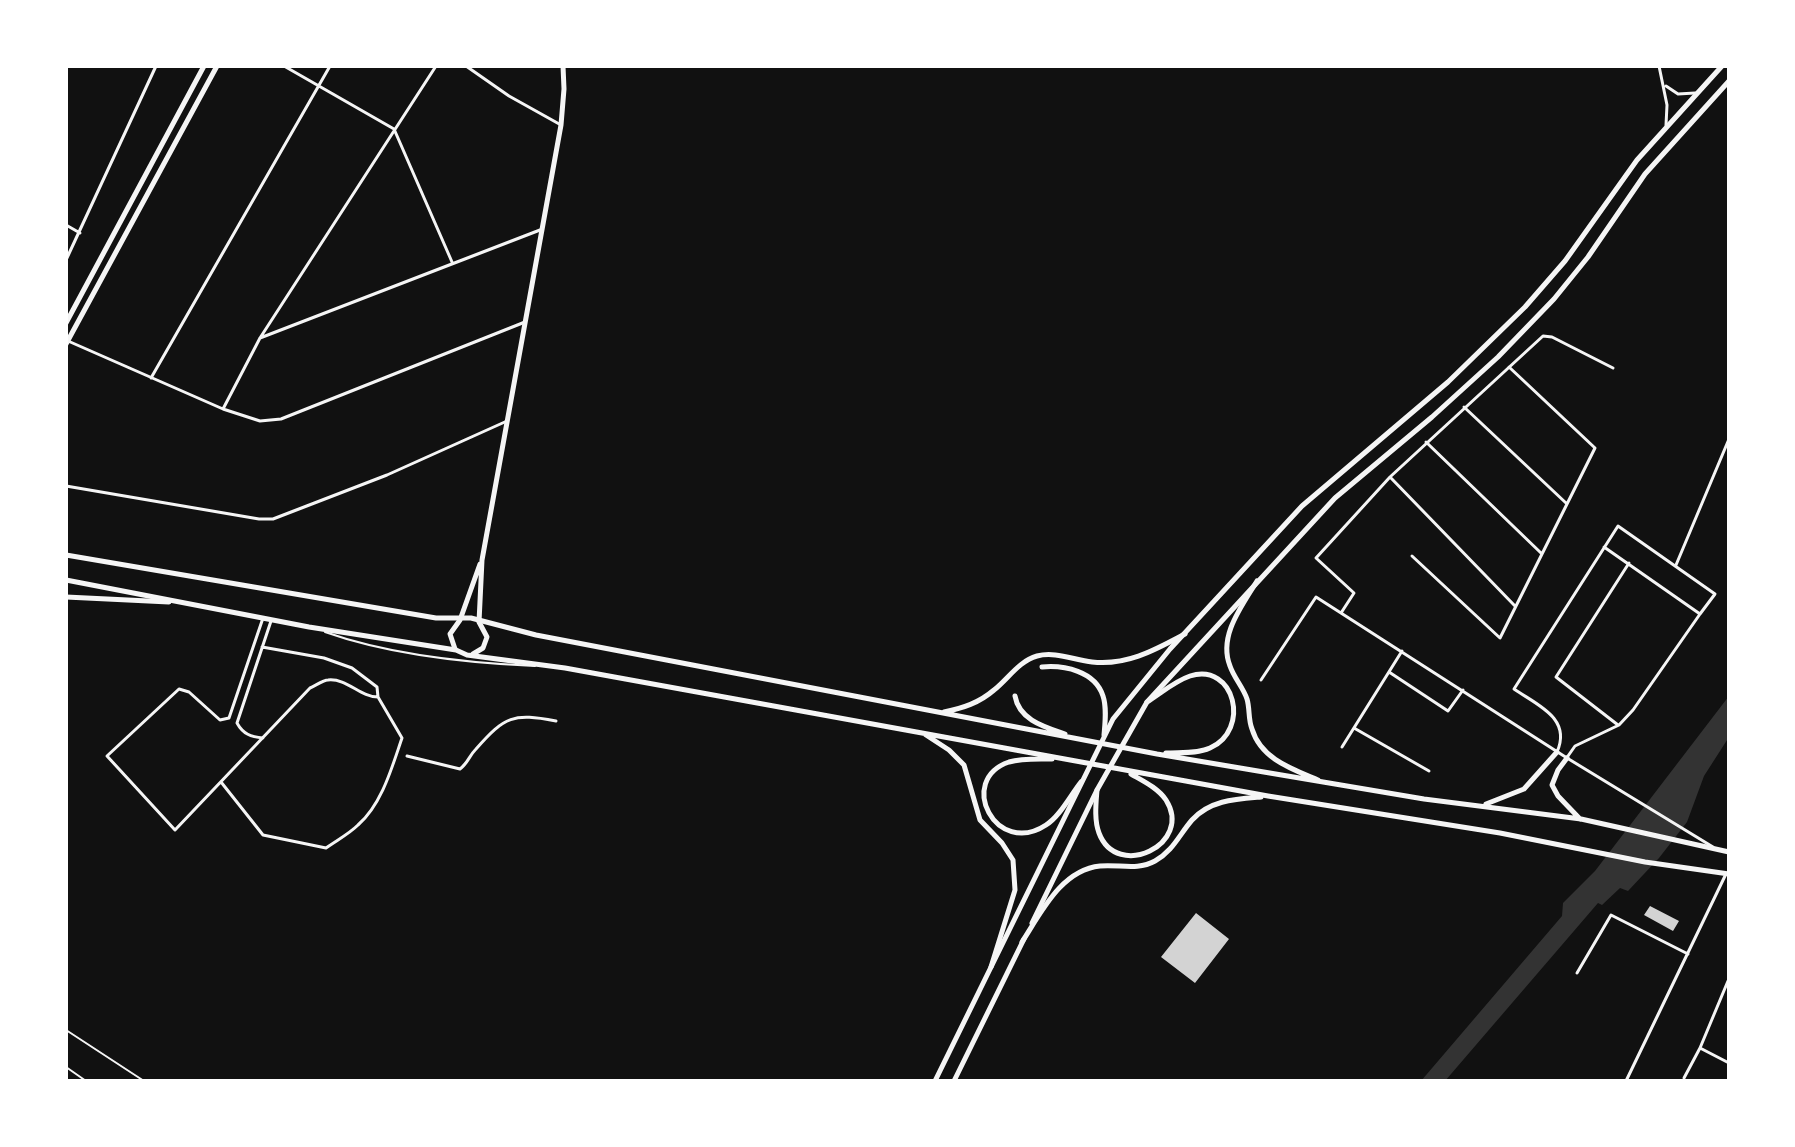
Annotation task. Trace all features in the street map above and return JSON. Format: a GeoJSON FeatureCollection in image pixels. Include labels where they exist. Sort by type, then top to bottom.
{"type":"FeatureCollection","features":[{"type":"Feature","properties":{"kind":"main road"},"geometry":{"type":"LineString","coordinates":[[66,323],[204,66]]}},
{"type":"Feature","properties":{"kind":"main road"},"geometry":{"type":"LineString","coordinates":[[67,342],[217,66]]}},
{"type":"Feature","properties":{"kind":"main road"},"geometry":{"type":"LineString","coordinates":[[473,654],[483,648],[487,637],[479,622],[482,560],[561,125],[563,66]]}},
{"type":"Feature","properties":{"kind":"main road"},"geometry":{"type":"LineString","coordinates":[[1722,66],[1631,168],[1565,261],[1524,308],[1448,382],[1302,506],[1185,634],[1113,719],[937,1078],[953,1081],[1097,790],[1147,702],[1335,498],[1498,357],[1554,299],[1588,257],[1645,174],[1729,81]]}},
{"type":"Feature","properties":{"kind":"main road"},"geometry":{"type":"LineString","coordinates":[[66,555],[420,616],[460,620],[471,618],[536,635],[1081,740],[1424,799],[1581,819],[1729,852]]}},
{"type":"Feature","properties":{"kind":"main road"},"geometry":{"type":"LineString","coordinates":[[456,650],[450,634],[460,620],[482,560]]}},
{"type":"Feature","properties":{"kind":"main road"},"geometry":{"type":"LineString","coordinates":[[66,580],[309,627],[565,668],[1268,796],[1728,874]]}},
{"type":"Feature","properties":{"kind":"main road"},"geometry":{"type":"LineString","coordinates":[[1257,581],[1235,619],[1226,645],[1231,668],[1248,703],[1251,728],[1268,754],[1283,765],[1326,783]]}},
{"type":"Feature","properties":{"kind":"main road"},"geometry":{"type":"LineString","coordinates":[[66,597],[179,602]]}},
{"type":"Feature","properties":{"kind":"main road"},"geometry":{"type":"LineString","coordinates":[[939,713],[978,701],[997,688],[1015,669],[1036,656],[1120,662],[1146,654],[1185,634]]}},
{"type":"Feature","properties":{"kind":"main road"},"geometry":{"type":"LineString","coordinates":[[1042,667],[1068,669],[1090,678],[1102,693],[1104,735]]}},
{"type":"Feature","properties":{"kind":"main road"},"geometry":{"type":"LineString","coordinates":[[1147,702],[1192,675],[1206,675],[1216,678],[1230,692],[1235,708],[1230,729],[1211,748],[1157,754]]}},
{"type":"Feature","properties":{"kind":"main road"},"geometry":{"type":"LineString","coordinates":[[1015,696],[1021,712],[1032,721],[1081,740]]}},
{"type":"Feature","properties":{"kind":"main road"},"geometry":{"type":"LineString","coordinates":[[921,732],[949,750],[964,765],[980,820],[1013,860],[1015,890],[991,967]]}},
{"type":"Feature","properties":{"kind":"main road"},"geometry":{"type":"LineString","coordinates":[[1485,805],[1524,789],[1557,752]]}},
{"type":"Feature","properties":{"kind":"main road"},"geometry":{"type":"LineString","coordinates":[[1567,758],[1552,785],[1558,796],[1581,819]]}},
{"type":"Feature","properties":{"kind":"main road"},"geometry":{"type":"LineString","coordinates":[[1065,759],[1007,763],[989,777],[983,795],[992,818],[1011,832],[1031,832],[1043,827],[1081,782]]}},
{"type":"Feature","properties":{"kind":"main road"},"geometry":{"type":"LineString","coordinates":[[1097,790],[1098,832],[1104,842],[1119,854],[1146,855],[1167,838],[1172,824],[1171,811],[1155,788],[1127,771]]}},
{"type":"Feature","properties":{"kind":"main road"},"geometry":{"type":"LineString","coordinates":[[1022,942],[1055,893],[1072,877],[1100,866],[1135,867],[1151,863],[1175,845],[1191,821],[1209,807],[1221,802],[1268,796]]}},
{"type":"Feature","properties":{"kind":"street"},"geometry":{"type":"LineString","coordinates":[[66,260],[156,66]]}},
{"type":"Feature","properties":{"kind":"street"},"geometry":{"type":"LineString","coordinates":[[284,66],[394,129],[453,263]]}},
{"type":"Feature","properties":{"kind":"street"},"geometry":{"type":"LineString","coordinates":[[151,378],[330,66]]}},
{"type":"Feature","properties":{"kind":"street"},"geometry":{"type":"LineString","coordinates":[[223,409],[260,338],[436,66]]}},
{"type":"Feature","properties":{"kind":"street"},"geometry":{"type":"LineString","coordinates":[[466,66],[509,96],[561,125]]}},
{"type":"Feature","properties":{"kind":"street"},"geometry":{"type":"LineString","coordinates":[[1659,66],[1667,105],[1666,129]]}},
{"type":"Feature","properties":{"kind":"street"},"geometry":{"type":"LineString","coordinates":[[1663,83],[1670,91],[1685,96],[1700,91]]}},
{"type":"Feature","properties":{"kind":"street"},"geometry":{"type":"LineString","coordinates":[[66,225],[80,233]]}},
{"type":"Feature","properties":{"kind":"street"},"geometry":{"type":"LineString","coordinates":[[260,338],[542,229]]}},
{"type":"Feature","properties":{"kind":"street"},"geometry":{"type":"LineString","coordinates":[[67,342],[223,409],[260,421],[281,419],[526,322]]}},
{"type":"Feature","properties":{"kind":"street"},"geometry":{"type":"LineString","coordinates":[[1341,613],[1354,593],[1316,558],[1390,477],[1464,407],[1543,336],[1552,337],[1613,368]]}},
{"type":"Feature","properties":{"kind":"street"},"geometry":{"type":"LineString","coordinates":[[1412,556],[1500,638],[1595,448],[1509,367]]}},
{"type":"Feature","properties":{"kind":"street"},"geometry":{"type":"LineString","coordinates":[[1464,407],[1566,504]]}},
{"type":"Feature","properties":{"kind":"street"},"geometry":{"type":"LineString","coordinates":[[66,486],[273,519],[387,475],[507,421]]}},
{"type":"Feature","properties":{"kind":"street"},"geometry":{"type":"LineString","coordinates":[[1675,566],[1729,439]]}},
{"type":"Feature","properties":{"kind":"street"},"geometry":{"type":"LineString","coordinates":[[1426,442],[1542,554]]}},
{"type":"Feature","properties":{"kind":"street"},"geometry":{"type":"LineString","coordinates":[[1390,477],[1515,606]]}},
{"type":"Feature","properties":{"kind":"street"},"geometry":{"type":"LineString","coordinates":[[1557,752],[1563,740],[1561,727],[1550,714],[1514,689],[1618,526],[1715,594],[1633,710],[1619,725],[1575,746],[1567,758]]}},
{"type":"Feature","properties":{"kind":"street"},"geometry":{"type":"LineString","coordinates":[[1604,547],[1700,614]]}},
{"type":"Feature","properties":{"kind":"street"},"geometry":{"type":"LineString","coordinates":[[1619,725],[1556,677],[1629,563]]}},
{"type":"Feature","properties":{"kind":"street"},"geometry":{"type":"LineString","coordinates":[[1261,680],[1316,597],[1557,752],[1716,849]]}},
{"type":"Feature","properties":{"kind":"street"},"geometry":{"type":"LineString","coordinates":[[263,618],[229,718],[220,720],[189,692],[179,689],[107,756],[175,830],[310,688],[328,680],[346,684],[368,697],[378,697]]}},
{"type":"Feature","properties":{"kind":"street"},"geometry":{"type":"LineString","coordinates":[[263,738],[251,737],[237,723],[271,619]]}},
{"type":"Feature","properties":{"kind":"street"},"geometry":{"type":"LineString","coordinates":[[221,782],[263,835],[326,848],[359,825],[368,812],[388,779],[402,738],[378,697],[377,687],[352,668],[324,658],[262,647]]}},
{"type":"Feature","properties":{"kind":"street"},"geometry":{"type":"LineString","coordinates":[[1342,747],[1402,651]]}},
{"type":"Feature","properties":{"kind":"street"},"geometry":{"type":"LineString","coordinates":[[1389,672],[1448,711],[1463,690]]}},
{"type":"Feature","properties":{"kind":"street"},"geometry":{"type":"LineString","coordinates":[[407,756],[460,769],[495,729],[513,717],[556,721]]}},
{"type":"Feature","properties":{"kind":"street"},"geometry":{"type":"LineString","coordinates":[[1354,728],[1429,771]]}},
{"type":"Feature","properties":{"kind":"street"},"geometry":{"type":"LineString","coordinates":[[1626,1081],[1728,874]]}},
{"type":"Feature","properties":{"kind":"street"},"geometry":{"type":"LineString","coordinates":[[1577,973],[1611,915],[1688,954]]}},
{"type":"Feature","properties":{"kind":"street"},"geometry":{"type":"LineString","coordinates":[[1684,1078],[1729,980]]}},
{"type":"Feature","properties":{"kind":"street"},"geometry":{"type":"LineString","coordinates":[[1700,1048],[1729,1063]]}},
{"type":"Feature","properties":{"kind":"lane"},"geometry":{"type":"LineString","coordinates":[[309,627],[350,641],[478,663],[565,668]]}},
{"type":"Feature","properties":{"kind":"lane"},"geometry":{"type":"LineString","coordinates":[[66,1030],[144,1081]]}},
{"type":"Feature","properties":{"kind":"path"},"geometry":{"type":"LineString","coordinates":[[66,1067],[86,1081]]}},
{"type":"Feature","properties":{"kind":"shaded area"},"geometry":{"type":"Polygon","coordinates":[[[1729,696],[1729,737],[1704,776],[1687,822],[1659,858],[1628,891],[1620,888],[1602,905],[1598,903],[1445,1081],[1421,1081],[1562,916],[1563,903],[1595,871],[1729,696]]]}},
{"type":"Feature","properties":{"kind":"building"},"geometry":{"type":"Polygon","coordinates":[[[1650,906],[1679,921],[1673,931],[1644,915],[1650,906]]]}},
{"type":"Feature","properties":{"kind":"building"},"geometry":{"type":"Polygon","coordinates":[[[1196,913],[1229,939],[1195,983],[1161,957],[1196,913]]]}}]}
